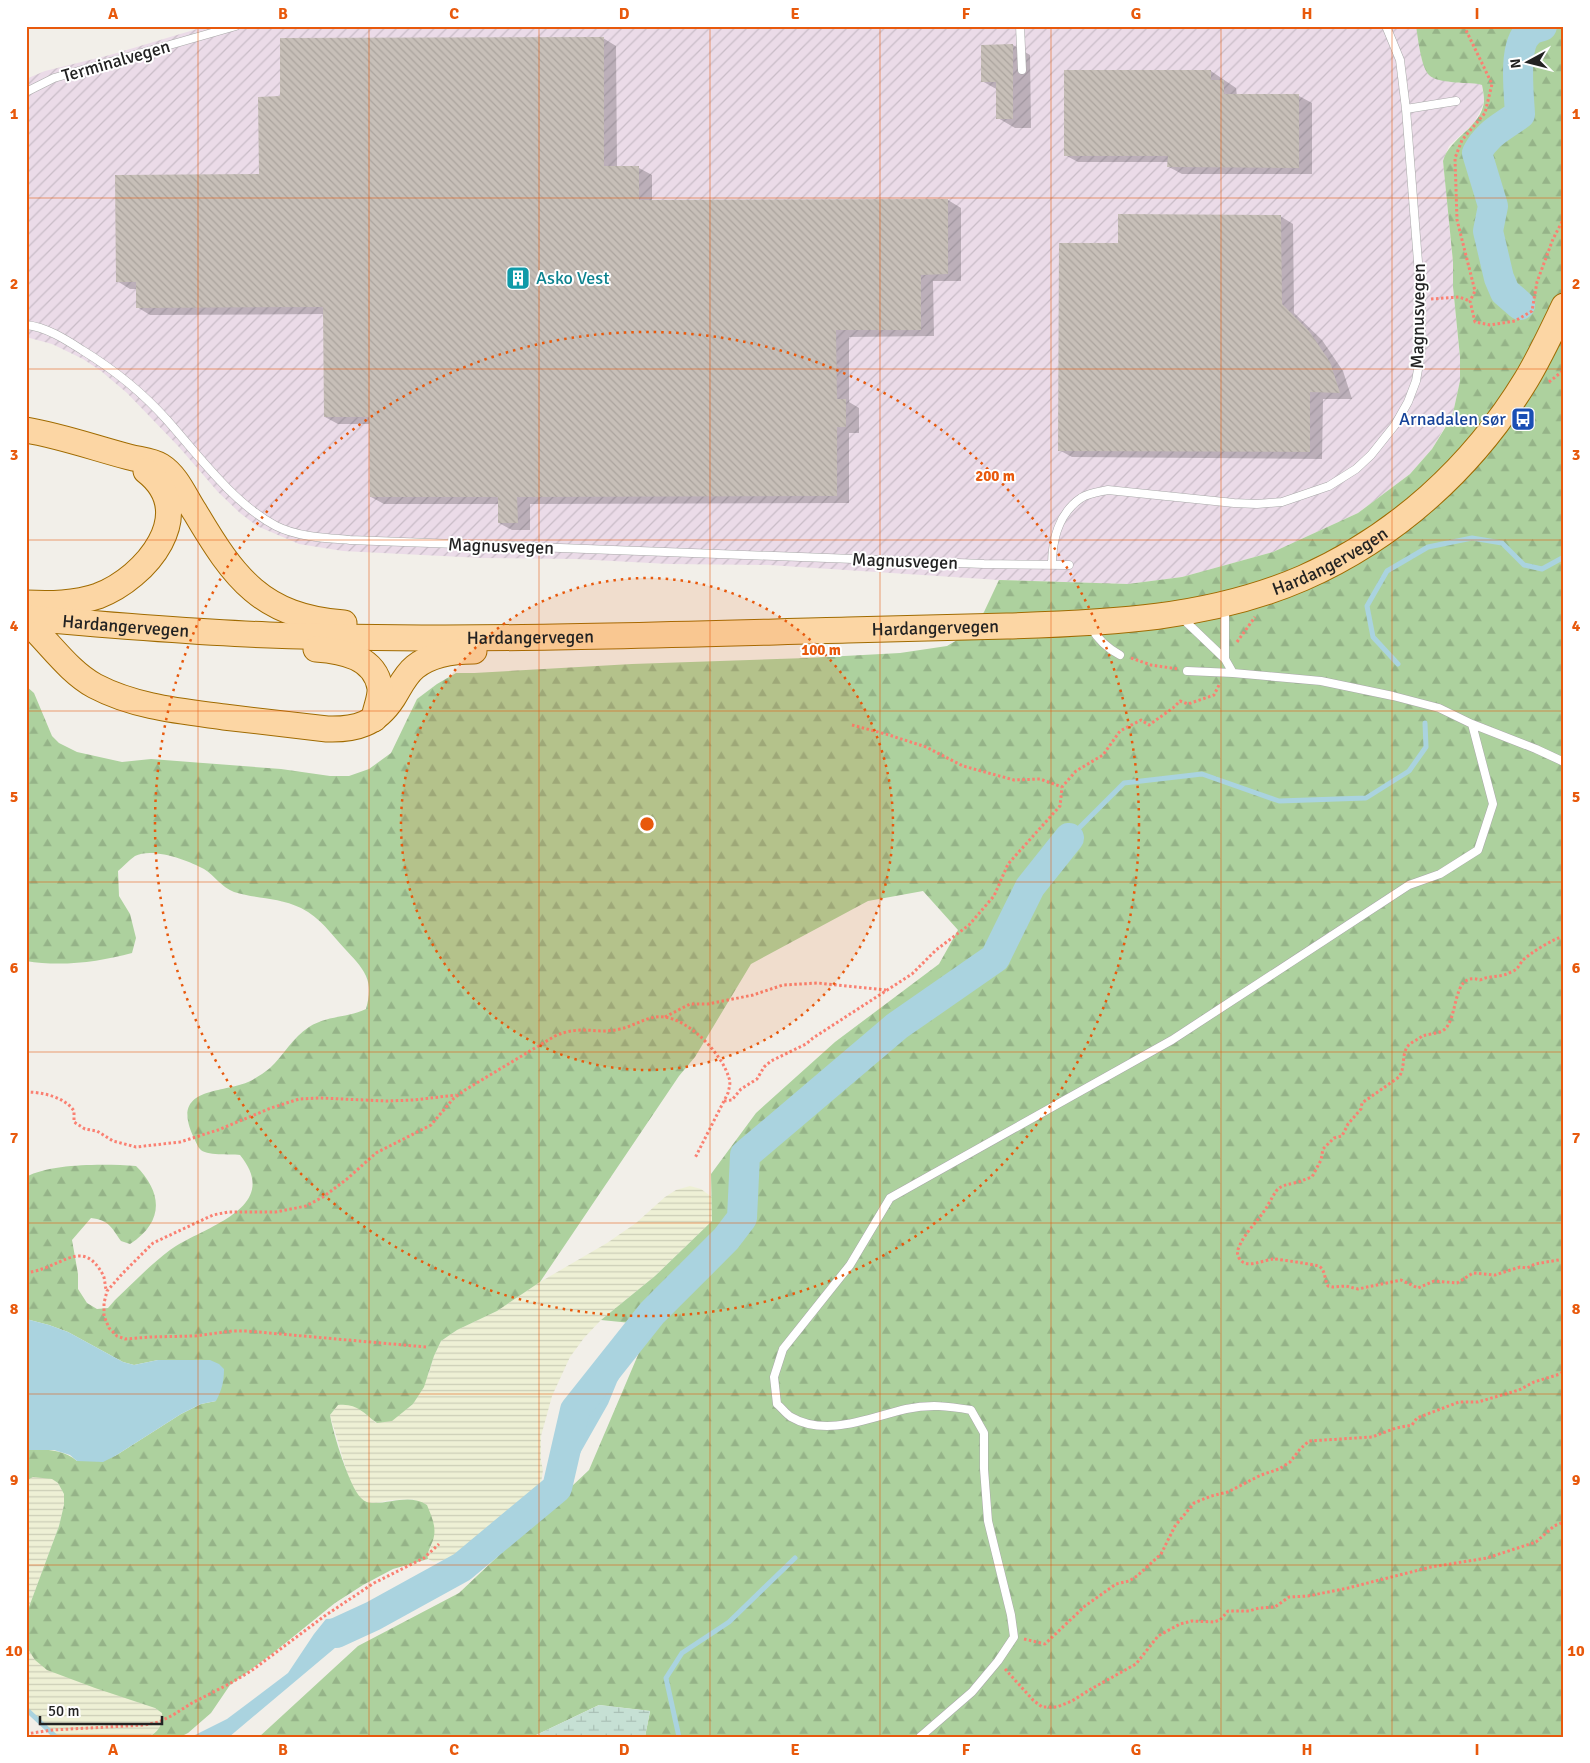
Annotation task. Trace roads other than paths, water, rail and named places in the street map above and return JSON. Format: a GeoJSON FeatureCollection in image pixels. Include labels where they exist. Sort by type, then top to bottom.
{"type":"FeatureCollection","features":[{"type":"Feature","properties":{"kind":"main road","name":"Hardangervegen"},"geometry":{"type":"LineString","coordinates":[[33,626],[360,637],[616,636],[1088,623],[1178,614],[1225,604],[1278,588],[1333,563],[1384,532],[1430,496],[1470,458],[1511,404],[1528,377],[1564,306]]}},
{"type":"Feature","properties":{"kind":"main road"},"geometry":{"type":"LineString","coordinates":[[26,430],[58,436],[131,458],[148,461],[162,467],[175,479],[214,545],[237,576],[265,600],[294,614],[314,619],[367,624],[544,624],[566,626],[616,636]]}},
{"type":"Feature","properties":{"kind":"main road"},"geometry":{"type":"LineString","coordinates":[[26,603],[66,603],[98,596],[130,579],[149,560],[165,532],[168,510],[166,499],[157,479],[131,458]]}},
{"type":"Feature","properties":{"kind":"main road"},"geometry":{"type":"LineString","coordinates":[[33,626],[75,671],[93,685],[132,701],[157,708],[345,730],[358,727],[374,719],[384,710],[404,679],[415,667],[427,659],[471,651],[621,647],[712,634]]}},
{"type":"Feature","properties":{"kind":"main road"},"geometry":{"type":"LineString","coordinates":[[131,628],[173,642],[332,650],[355,656],[368,665],[376,677],[380,688],[380,698],[374,719]]}},
{"type":"Feature","properties":{"kind":"lane","name":"Terminalvegen"},"geometry":{"type":"LineString","coordinates":[[26,92],[54,78],[236,26]]}},
{"type":"Feature","properties":{"kind":"lane"},"geometry":{"type":"LineString","coordinates":[[1020,26],[1022,70]]}},
{"type":"Feature","properties":{"kind":"lane","name":"Magnusvegen"},"geometry":{"type":"LineString","coordinates":[[1052,565],[1052,549],[1057,530],[1069,508],[1082,497],[1108,490],[1234,503],[1282,502],[1329,486],[1356,469],[1371,455],[1395,425],[1408,402],[1416,381],[1421,352],[1421,300],[1406,109],[1400,60],[1386,26]]}},
{"type":"Feature","properties":{"kind":"lane"},"geometry":{"type":"LineString","coordinates":[[1406,109],[1456,101]]}},
{"type":"Feature","properties":{"kind":"lane","name":"Magnusvegen"},"geometry":{"type":"LineString","coordinates":[[26,325],[46,330],[106,364],[165,418],[210,470],[255,512],[278,527],[302,534],[350,540],[1068,565]]}},
{"type":"Feature","properties":{"kind":"lane"},"geometry":{"type":"LineString","coordinates":[[1225,604],[1225,659]]}},
{"type":"Feature","properties":{"kind":"lane"},"geometry":{"type":"LineString","coordinates":[[1178,614],[1225,659],[1233,673]]}},
{"type":"Feature","properties":{"kind":"lane"},"geometry":{"type":"LineString","coordinates":[[1088,623],[1100,640],[1108,648],[1120,655]]}},
{"type":"Feature","properties":{"kind":"lane"},"geometry":{"type":"LineString","coordinates":[[1188,670],[1321,681],[1393,696],[1439,708],[1472,724],[1564,762]]}},
{"type":"Feature","properties":{"kind":"lane"},"geometry":{"type":"LineString","coordinates":[[920,1737],[972,1692],[998,1661],[1014,1636],[1012,1615],[988,1521],[984,1469],[984,1433],[971,1410],[943,1405],[908,1409],[852,1424],[817,1425],[792,1417],[777,1404],[774,1377],[783,1349],[850,1265],[890,1198],[1172,1040],[1409,885],[1440,874],[1478,850],[1493,804],[1472,724]]}},
{"type":"Feature","properties":{"kind":"water"},"geometry":{"type":"Polygon","coordinates":[[[652,1313],[651,1320],[617,1382],[608,1404],[566,1478],[557,1488],[560,1461],[566,1439],[597,1369],[614,1340],[652,1313]]]}},
{"type":"Feature","properties":{"kind":"water"},"geometry":{"type":"Polygon","coordinates":[[[26,1319],[68,1332],[123,1362],[134,1365],[158,1360],[210,1360],[219,1364],[224,1369],[220,1393],[216,1401],[201,1404],[181,1414],[103,1462],[77,1461],[70,1455],[54,1450],[26,1450],[26,1319]]]}},
{"type":"Feature","properties":{"kind":"water"},"geometry":{"type":"Polygon","coordinates":[[[373,1616],[229,1737],[191,1737],[227,1719],[288,1673],[326,1619],[373,1616]]]}},
{"type":"Feature","properties":{"kind":"waterway"},"geometry":{"type":"LineString","coordinates":[[1520,305],[1505,292],[1499,278],[1488,231],[1493,206],[1477,153],[1491,135],[1520,114],[1518,83],[1520,49],[1523,40],[1529,32],[1542,26]]}},
{"type":"Feature","properties":{"kind":"waterway"},"geometry":{"type":"LineString","coordinates":[[1398,664],[1373,637],[1367,606],[1387,571],[1428,547],[1472,538],[1502,543],[1524,565],[1542,569],[1564,557]]}},
{"type":"Feature","properties":{"kind":"waterway"},"geometry":{"type":"LineString","coordinates":[[1069,838],[1124,783],[1202,774],[1279,801],[1366,798],[1409,771],[1426,747],[1425,723]]}},
{"type":"Feature","properties":{"kind":"waterway"},"geometry":{"type":"LineString","coordinates":[[336,1633],[373,1616],[462,1567],[557,1488],[575,1410],[652,1313],[726,1239],[742,1218],[745,1155],[897,1026],[995,958],[1030,887],[1069,838]]}},
{"type":"Feature","properties":{"kind":"waterway"},"geometry":{"type":"LineString","coordinates":[[679,1737],[666,1678],[682,1653],[729,1622],[795,1558]]}},
{"type":"Feature","properties":{"kind":"waterway"},"geometry":{"type":"LineString","coordinates":[[26,1709],[56,1737]]}},
{"type":"Feature","properties":{"kind":"place","name":"Asko Vest"},"geometry":{"type":"Point","coordinates":[518,278]}},
{"type":"Feature","properties":{"kind":"place","name":"Arnadalen sør"},"geometry":{"type":"Point","coordinates":[1523,419]}}]}
